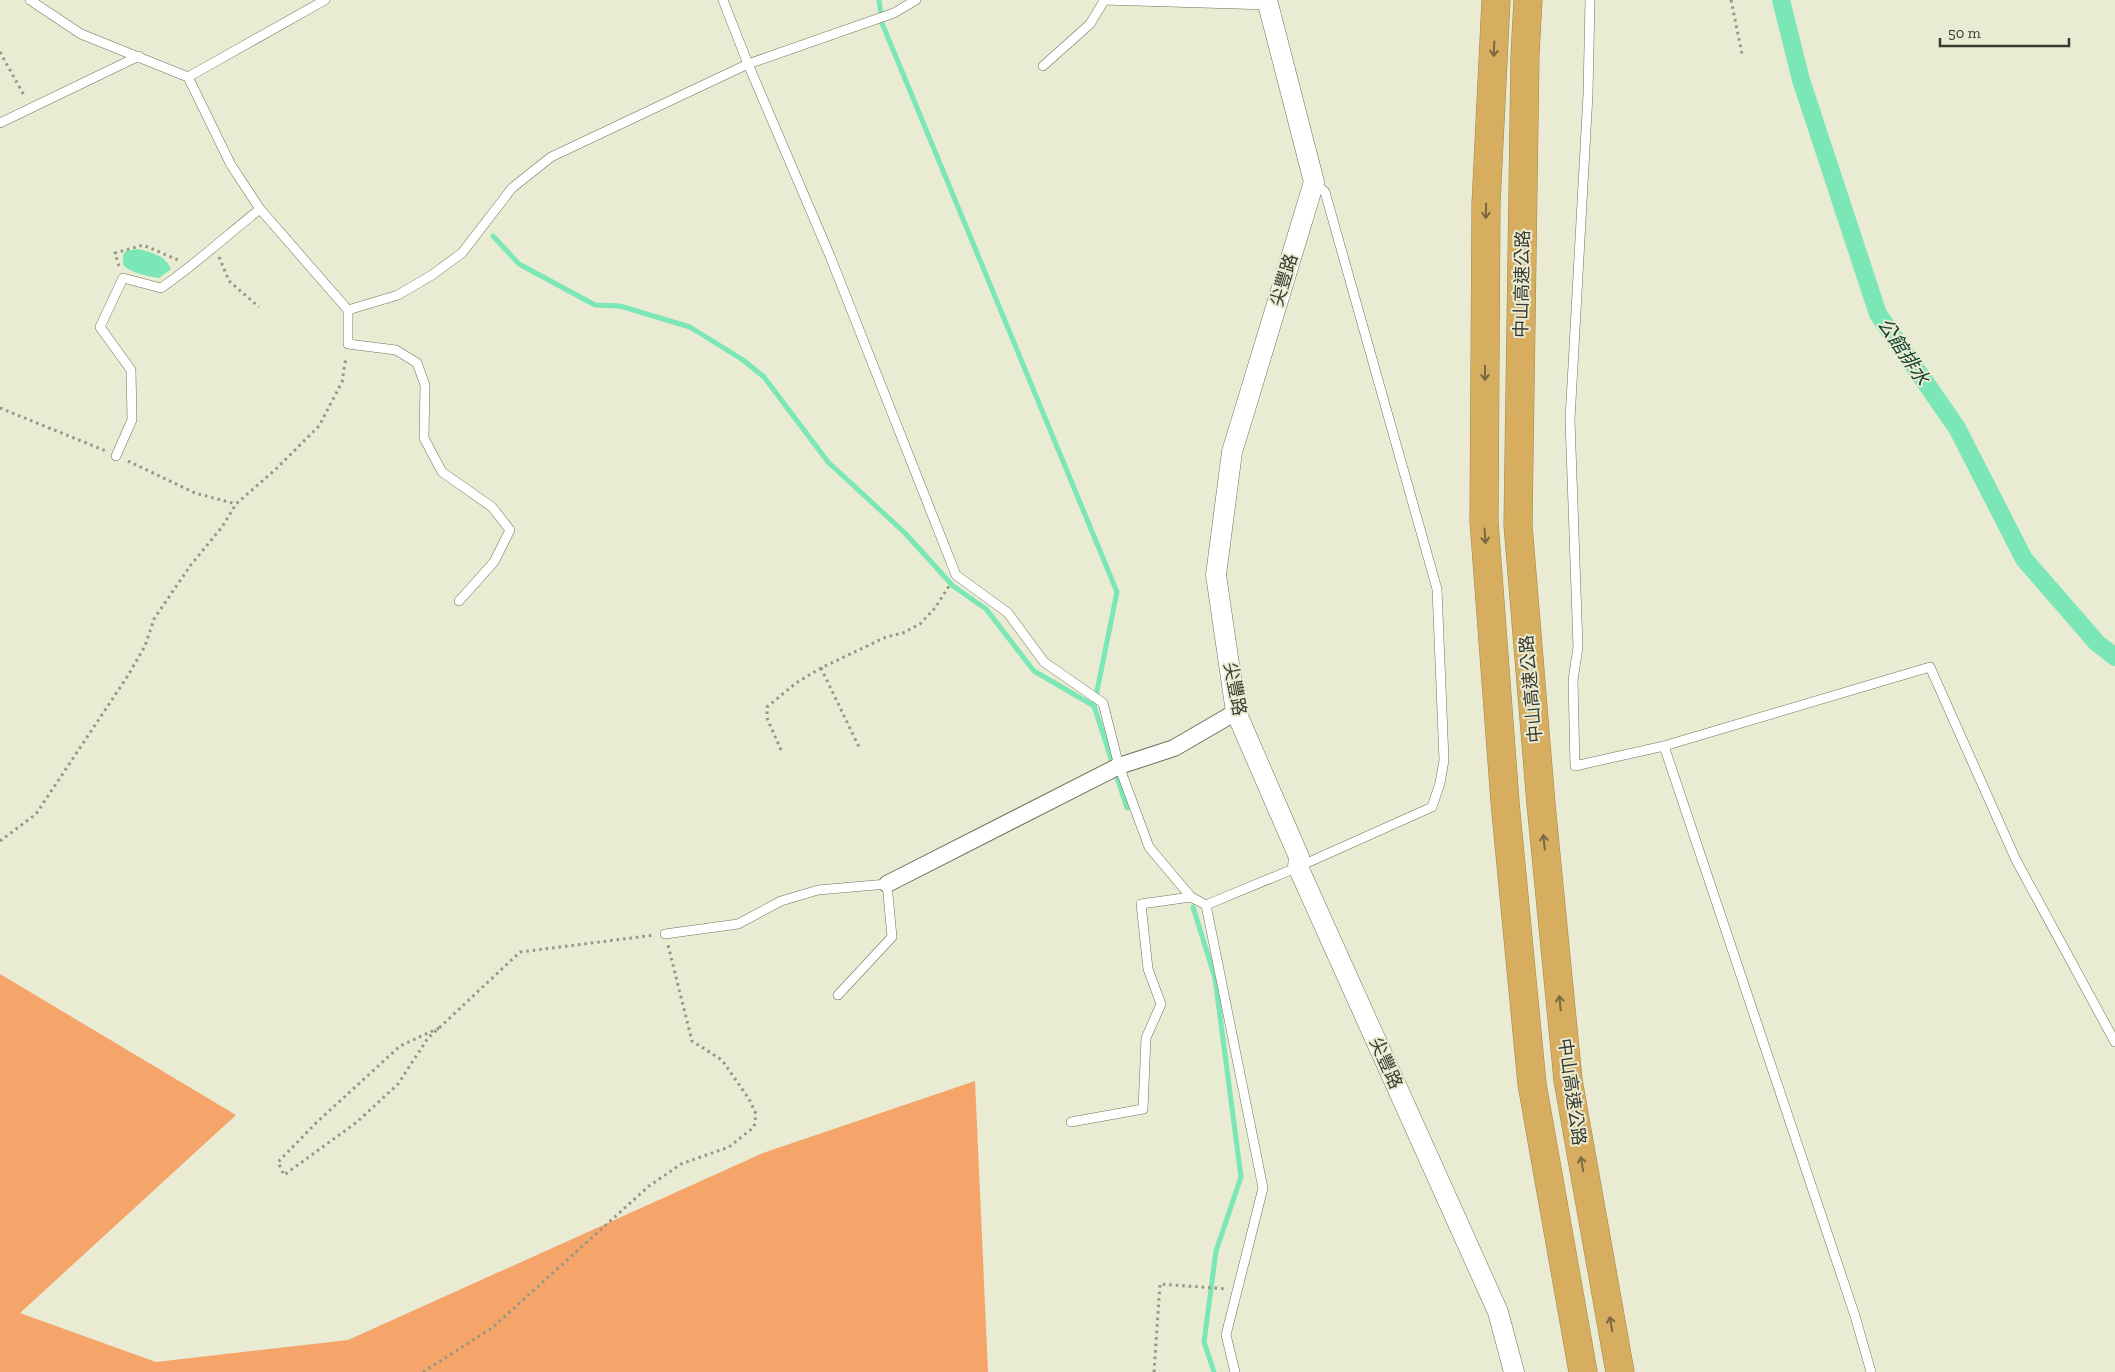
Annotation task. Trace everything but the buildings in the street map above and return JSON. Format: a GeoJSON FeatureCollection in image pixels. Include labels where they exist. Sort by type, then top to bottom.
{"type":"FeatureCollection","features":[{"type":"Feature","properties":{"kind":"highway","name":"中山高速公路"},"geometry":{"type":"LineString","coordinates":[[1496,0],[1486,204],[1484,521],[1505,802],[1532,1084],[1583,1372]]}},
{"type":"Feature","properties":{"kind":"highway","name":"中山高速公路"},"geometry":{"type":"LineString","coordinates":[[1528,0],[1525,55],[1518,525],[1541,804],[1568,1080],[1620,1372]]}},
{"type":"Feature","properties":{"kind":"street"},"geometry":{"type":"LineString","coordinates":[[1268,2],[1314,182]]}},
{"type":"Feature","properties":{"kind":"street","name":"尖豐路"},"geometry":{"type":"LineString","coordinates":[[1314,182],[1232,452],[1216,575],[1236,712],[1299,857],[1298,867],[1498,1312],[1514,1372]]}},
{"type":"Feature","properties":{"kind":"street"},"geometry":{"type":"LineString","coordinates":[[887,884],[1117,767],[1174,748],[1236,712]]}},
{"type":"Feature","properties":{"kind":"lane"},"geometry":{"type":"LineString","coordinates":[[30,0],[81,34],[188,76],[231,165],[260,209],[348,310],[348,344],[396,350],[417,363],[425,385],[424,438],[442,472],[492,507],[510,530],[494,562],[459,601]]}},
{"type":"Feature","properties":{"kind":"lane"},"geometry":{"type":"LineString","coordinates":[[188,76],[325,0]]}},
{"type":"Feature","properties":{"kind":"lane"},"geometry":{"type":"LineString","coordinates":[[723,0],[748,64],[830,256],[956,575],[1008,613],[1044,662],[1104,703],[1117,767],[1149,847],[1191,897],[1206,905]]}},
{"type":"Feature","properties":{"kind":"lane"},"geometry":{"type":"LineString","coordinates":[[348,310],[398,295],[432,275],[462,253],[512,188],[551,157],[748,64],[894,13],[916,0]]}},
{"type":"Feature","properties":{"kind":"lane"},"geometry":{"type":"LineString","coordinates":[[1042,66],[1090,24],[1103,0],[1268,2]]}},
{"type":"Feature","properties":{"kind":"lane"},"geometry":{"type":"LineString","coordinates":[[1590,0],[1588,94],[1570,420],[1578,647],[1573,680],[1575,766],[1664,746],[1930,667],[2016,860],[2115,1042]]}},
{"type":"Feature","properties":{"kind":"lane"},"geometry":{"type":"LineString","coordinates":[[0,123],[139,56]]}},
{"type":"Feature","properties":{"kind":"lane"},"geometry":{"type":"LineString","coordinates":[[1206,905],[1298,867],[1432,807],[1440,783],[1444,760],[1438,589],[1325,192],[1314,182]]}},
{"type":"Feature","properties":{"kind":"lane"},"geometry":{"type":"LineString","coordinates":[[116,456],[132,420],[131,370],[100,327],[123,278],[161,288],[193,266],[214,245],[260,209]]}},
{"type":"Feature","properties":{"kind":"lane"},"geometry":{"type":"LineString","coordinates":[[1664,746],[1855,1316],[1871,1372]]}},
{"type":"Feature","properties":{"kind":"lane"},"geometry":{"type":"LineString","coordinates":[[665,934],[738,924],[781,901],[818,890],[887,884],[892,937],[838,994]]}},
{"type":"Feature","properties":{"kind":"lane"},"geometry":{"type":"LineString","coordinates":[[1071,1122],[1144,1109],[1146,1038],[1161,1004],[1148,969],[1141,904],[1191,897]]}},
{"type":"Feature","properties":{"kind":"lane"},"geometry":{"type":"LineString","coordinates":[[1206,905],[1263,1188],[1226,1335],[1235,1372]]}},
{"type":"Feature","properties":{"kind":"path"},"geometry":{"type":"LineString","coordinates":[[1731,0],[1742,54]]}},
{"type":"Feature","properties":{"kind":"path"},"geometry":{"type":"LineString","coordinates":[[0,52],[31,108]]}},
{"type":"Feature","properties":{"kind":"path"},"geometry":{"type":"LineString","coordinates":[[123,278],[115,253],[144,244],[193,266]]}},
{"type":"Feature","properties":{"kind":"path"},"geometry":{"type":"LineString","coordinates":[[214,245],[229,281],[259,307]]}},
{"type":"Feature","properties":{"kind":"path"},"geometry":{"type":"LineString","coordinates":[[0,841],[36,814],[127,678],[144,646],[154,618],[190,566],[222,527],[236,504],[276,469],[319,426],[342,382],[348,344]]}},
{"type":"Feature","properties":{"kind":"path"},"geometry":{"type":"LineString","coordinates":[[781,750],[767,718],[767,707],[796,683],[821,668],[886,637],[902,634],[920,624],[935,608],[956,575]]}},
{"type":"Feature","properties":{"kind":"path"},"geometry":{"type":"LineString","coordinates":[[821,668],[859,747]]}},
{"type":"Feature","properties":{"kind":"path"},"geometry":{"type":"LineString","coordinates":[[423,1372],[492,1328],[649,1186],[681,1164],[729,1147],[754,1127],[756,1114],[749,1099],[722,1060],[692,1041],[665,934],[520,952],[439,1028],[428,1038],[398,1084],[357,1122],[284,1174],[278,1162],[317,1122],[400,1046],[439,1028]]}},
{"type":"Feature","properties":{"kind":"path"},"geometry":{"type":"LineString","coordinates":[[1154,1372],[1160,1284],[1220,1288]]}},
{"type":"Feature","properties":{"kind":"shaded area"},"geometry":{"type":"Polygon","coordinates":[[[138,249],[153,253],[162,258],[171,269],[159,278],[139,274],[125,267],[123,255],[126,251],[138,249]]]}},
{"type":"Feature","properties":{"kind":"shaded area"},"geometry":{"type":"Polygon","coordinates":[[[0,974],[236,1115],[20,1313],[156,1362],[348,1340],[763,1153],[975,1081],[988,1372],[0,1372],[0,974]]]}},
{"type":"Feature","properties":{"kind":"waterway"},"geometry":{"type":"LineString","coordinates":[[879,0],[882,23],[1117,592],[1094,706],[1127,808]]}},
{"type":"Feature","properties":{"kind":"waterway","name":"公館排水"},"geometry":{"type":"LineString","coordinates":[[1781,0],[1801,80],[1878,314],[1957,428],[2024,559],[2097,643],[2115,657]]}},
{"type":"Feature","properties":{"kind":"waterway"},"geometry":{"type":"LineString","coordinates":[[493,236],[519,264],[595,305],[620,306],[690,327],[743,360],[764,377],[828,462],[905,533],[953,586],[986,609],[1034,671],[1094,706]]}},
{"type":"Feature","properties":{"kind":"waterway"},"geometry":{"type":"LineString","coordinates":[[1193,907],[1215,978],[1241,1177],[1216,1251],[1204,1342],[1214,1372]]}}]}
